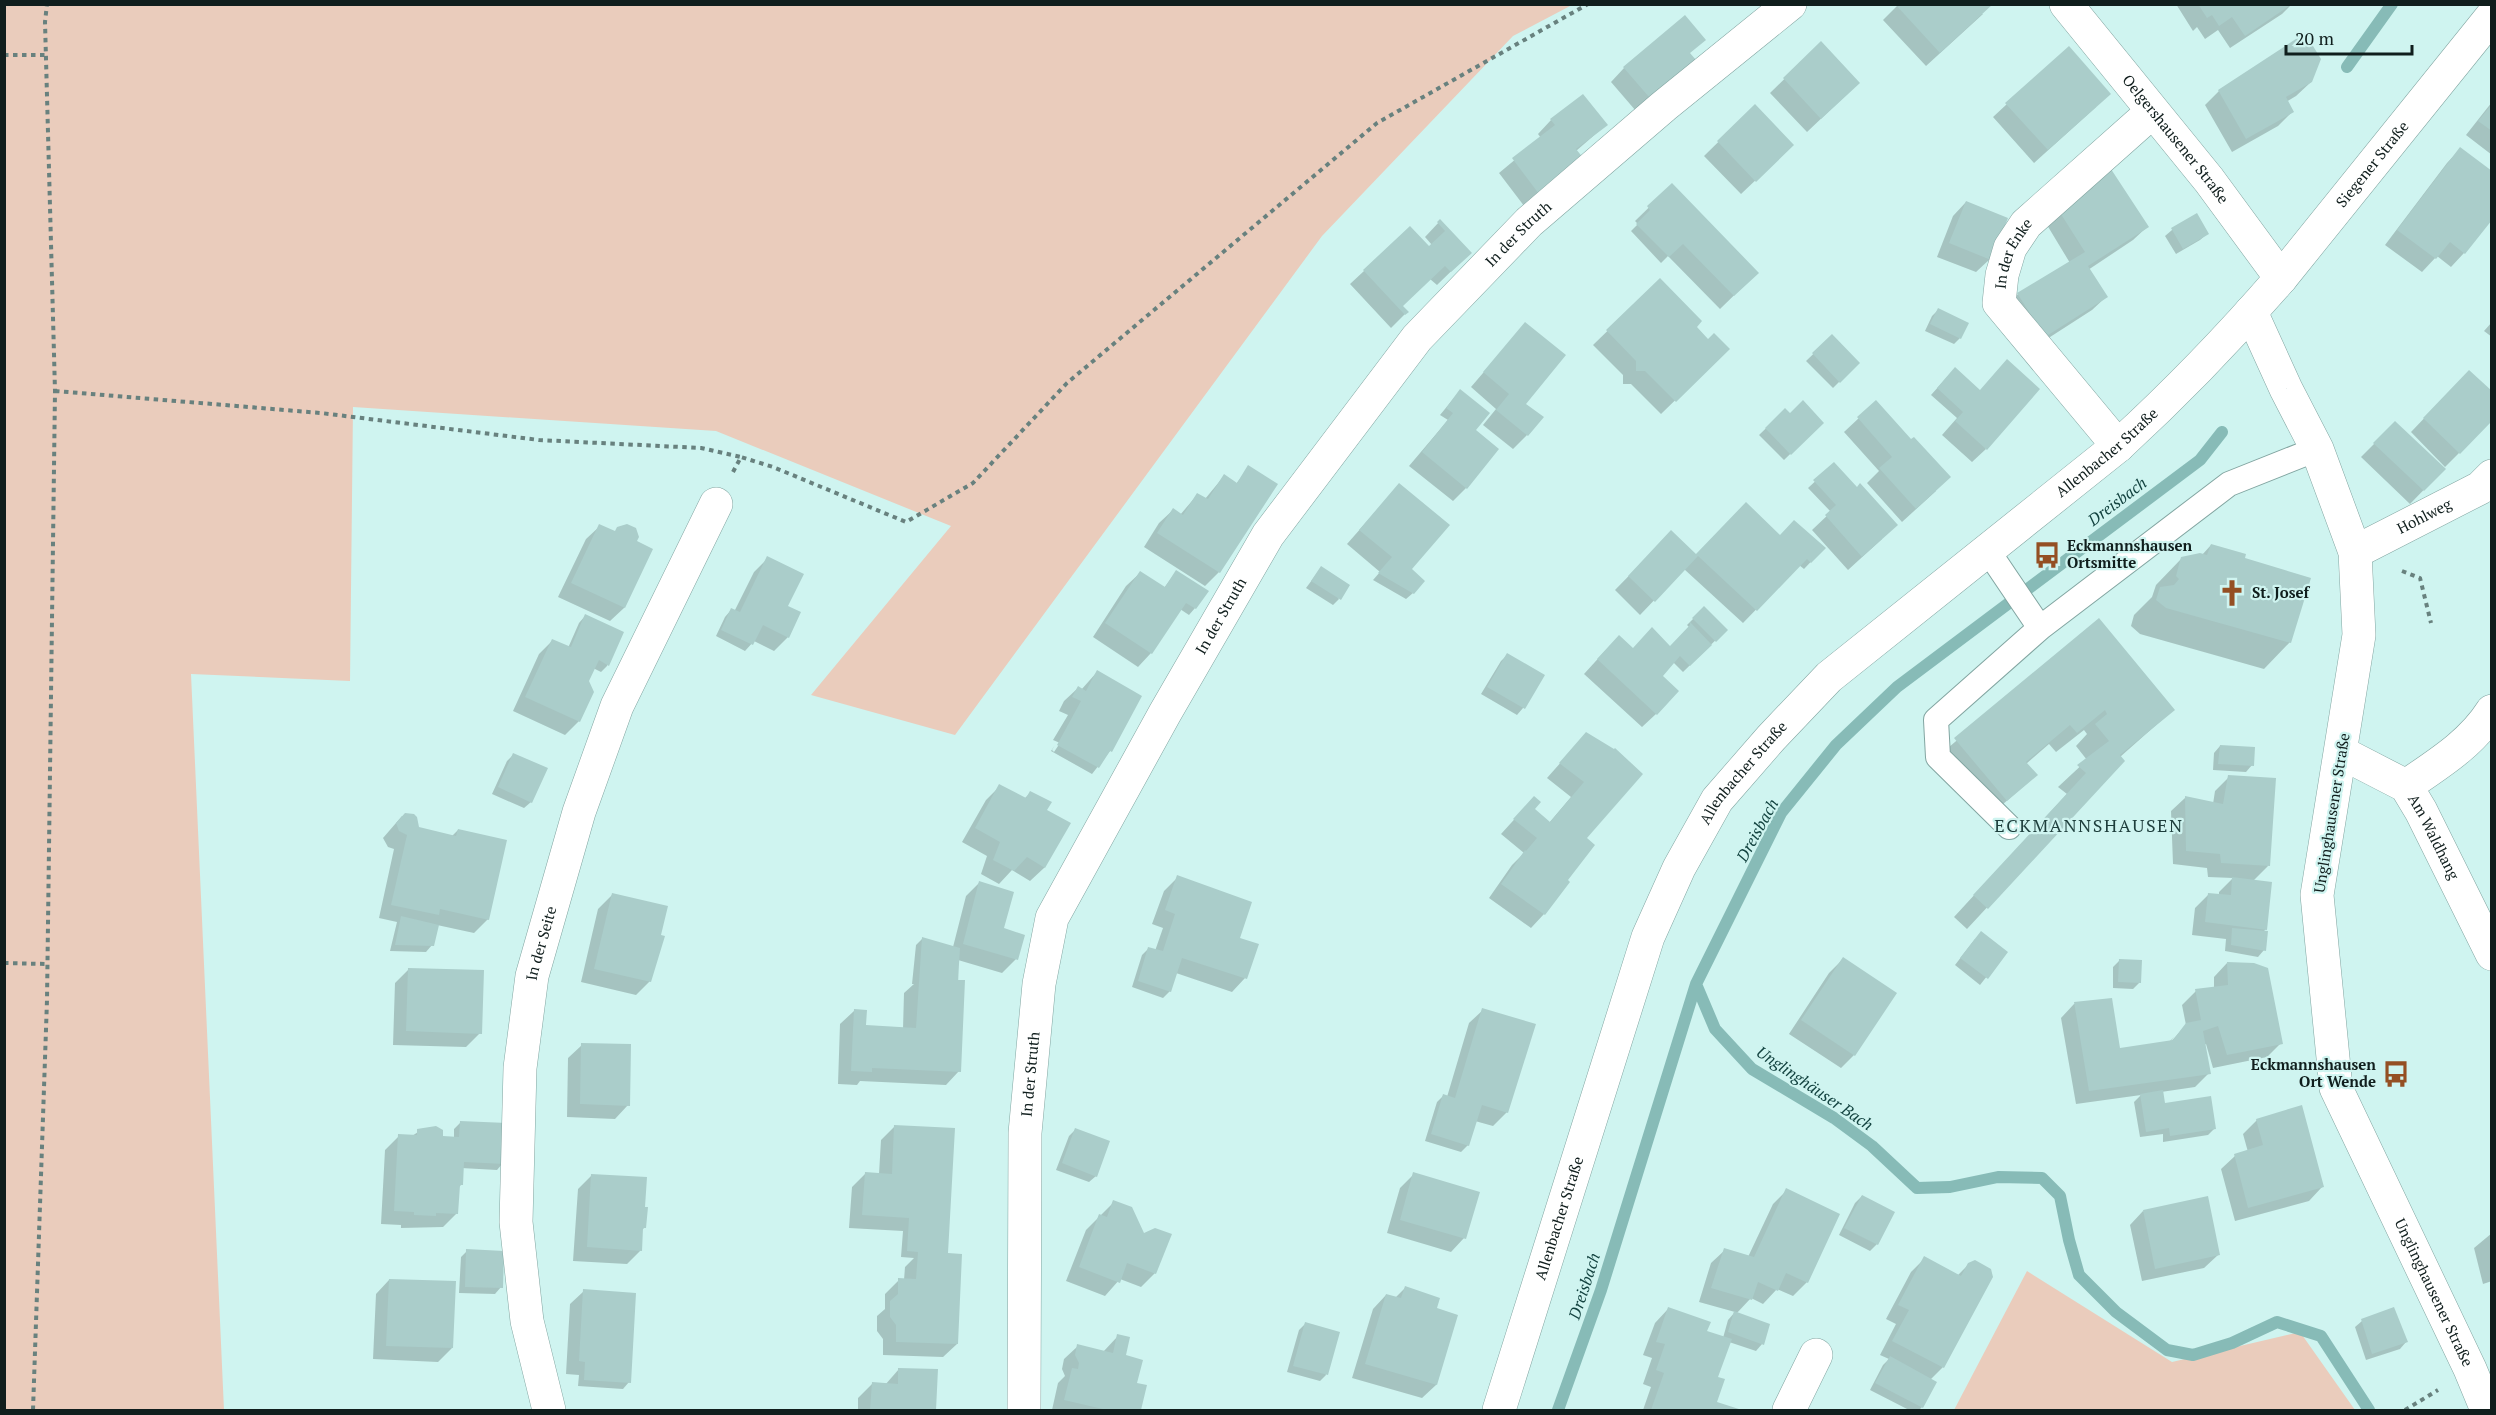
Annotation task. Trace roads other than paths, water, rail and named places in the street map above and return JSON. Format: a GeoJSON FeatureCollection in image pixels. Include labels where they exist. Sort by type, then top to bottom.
{"type":"FeatureCollection","features":[{"type":"Feature","properties":{"kind":"street","name":"In der Struth"},"geometry":{"type":"LineString","coordinates":[[1024,1410],[1025,1133],[1039,984],[1052,918],[1165,713],[1268,535],[1417,338],[1529,222],[1664,106],[1790,4]]}},
{"type":"Feature","properties":{"kind":"street","name":"Oelgershausener Straße"},"geometry":{"type":"LineString","coordinates":[[2066,4],[2209,180],[2281,278]]}},
{"type":"Feature","properties":{"kind":"street","name":"Siegener Straße"},"geometry":{"type":"LineString","coordinates":[[2252,312],[2492,16]]}},
{"type":"Feature","properties":{"kind":"street","name":"In der Enke"},"geometry":{"type":"LineString","coordinates":[[2118,446],[2000,303],[2002,275],[2010,248],[2026,224],[2152,112]]}},
{"type":"Feature","properties":{"kind":"street","name":"Allenbacher Straße"},"geometry":{"type":"LineString","coordinates":[[1499,1410],[1648,937],[1679,868],[1717,800],[1771,738],[1829,677],[2118,446],[2252,312]]}},
{"type":"Feature","properties":{"kind":"street","name":"Unglinghausener Straße"},"geometry":{"type":"LineString","coordinates":[[2252,312],[2286,389],[2317,449],[2355,552],[2359,634],[2342,753],[2317,895],[2336,1088],[2487,1410]]}},
{"type":"Feature","properties":{"kind":"street","name":"Hohlweg"},"geometry":{"type":"LineString","coordinates":[[2355,552],[2480,488],[2492,477]]}},
{"type":"Feature","properties":{"kind":"street","name":"In der Seite"},"geometry":{"type":"LineString","coordinates":[[549,1410],[527,1321],[516,1222],[520,1068],[532,976],[579,812],[617,706],[716,504]]}},
{"type":"Feature","properties":{"kind":"street"},"geometry":{"type":"LineString","coordinates":[[2406,786],[2453,754],[2484,723],[2492,711]]}},
{"type":"Feature","properties":{"kind":"street","name":"Am Waldhang"},"geometry":{"type":"LineString","coordinates":[[2342,753],[2406,786],[2421,811],[2492,954]]}},
{"type":"Feature","properties":{"kind":"street"},"geometry":{"type":"LineString","coordinates":[[1789,1410],[1816,1355]]}},
{"type":"Feature","properties":{"kind":"lane"},"geometry":{"type":"LineString","coordinates":[[2008,827],[1938,757],[1936,720],[2036,623],[2229,484],[2317,449]]}},
{"type":"Feature","properties":{"kind":"lane"},"geometry":{"type":"LineString","coordinates":[[1988,551],[2036,623]]}},
{"type":"Feature","properties":{"kind":"waterway","name":"Dreisbach"},"geometry":{"type":"LineString","coordinates":[[2347,67],[2392,4]]}},
{"type":"Feature","properties":{"kind":"waterway","name":"Dreisbach"},"geometry":{"type":"LineString","coordinates":[[1558,1410],[1601,1290],[1696,984],[1781,813],[1836,745],[1897,687],[2200,460],[2222,432]]}},
{"type":"Feature","properties":{"kind":"waterway","name":"Unglinghäuser Bach"},"geometry":{"type":"LineString","coordinates":[[1696,984],[1715,1029],[1752,1069],[1834,1118],[1872,1146],[1917,1188],[1950,1187],[1998,1177],[2042,1178],[2060,1196],[2079,1275],[2116,1312],[2167,1350],[2193,1355],[2232,1343],[2277,1322],[2321,1336],[2369,1410]]}},
{"type":"Feature","properties":{"kind":"place","name":"Eckmannshausen Ortsmitte"},"geometry":{"type":"Point","coordinates":[2047,555]}},
{"type":"Feature","properties":{"kind":"place","name":"St. Josef"},"geometry":{"type":"Point","coordinates":[2232,593]}},
{"type":"Feature","properties":{"kind":"place","name":"Eckmannshausen Ort Wende"},"geometry":{"type":"Point","coordinates":[2396,1074]}},
{"type":"Feature","properties":{"kind":"district","name":"ECKMANNSHAUSEN"},"geometry":{"type":"Point","coordinates":[2089,826]}}]}
